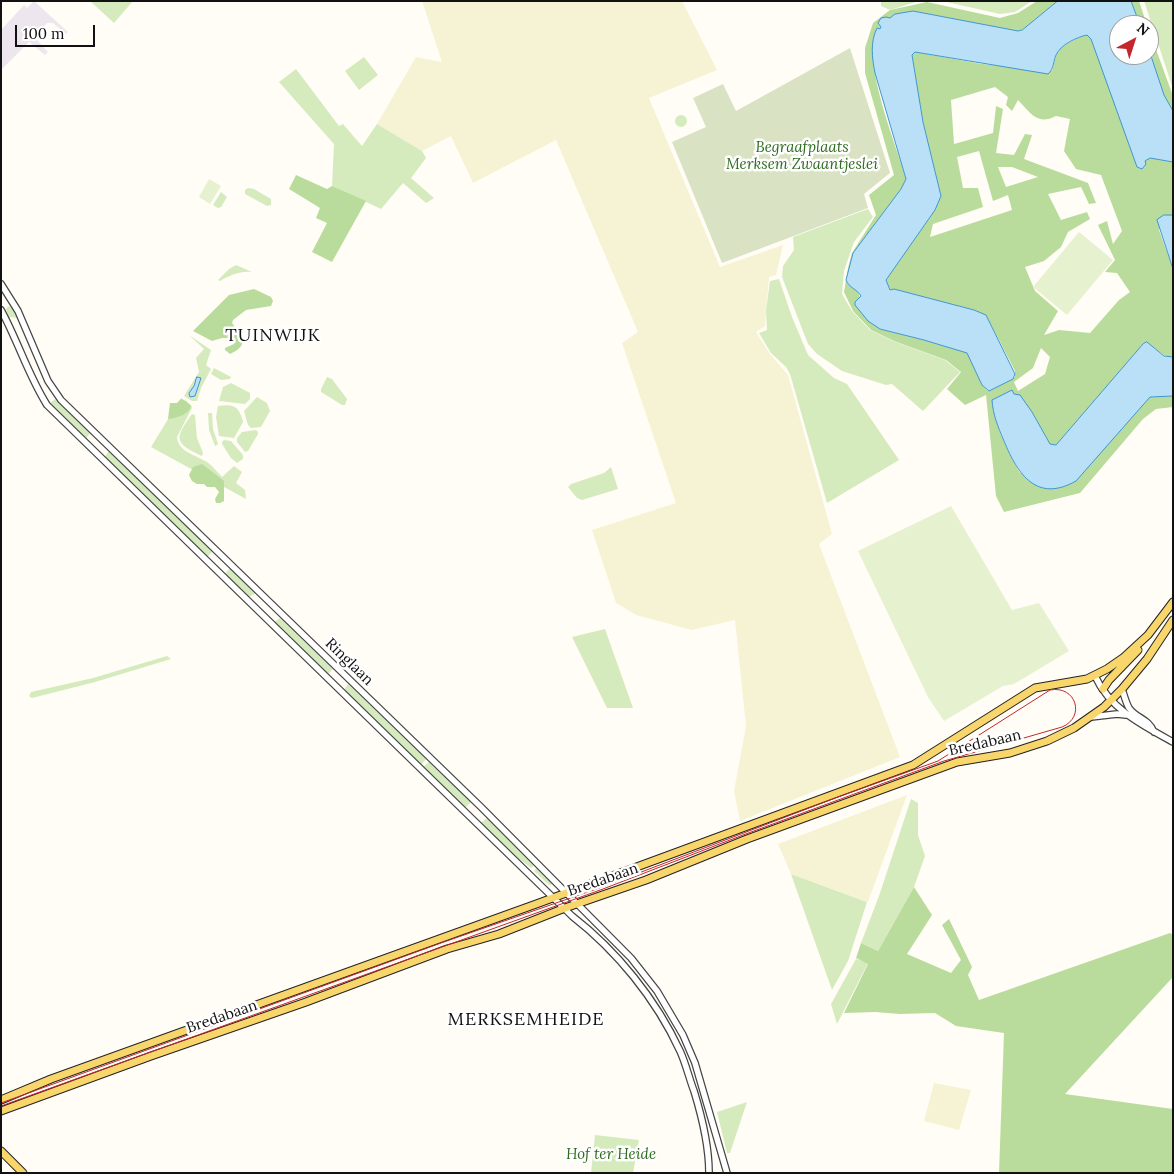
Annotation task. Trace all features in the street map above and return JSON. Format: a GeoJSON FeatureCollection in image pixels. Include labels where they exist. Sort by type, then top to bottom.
{"type":"FeatureCollection","features":[{"type":"Feature","properties":{"kind":"main road","name":"Bredabaan"},"geometry":{"type":"LineString","coordinates":[[1,1100],[51,1079],[905,768],[920,761],[1033,689],[1043,685],[1077,681],[1095,676],[1123,658],[1148,635],[1173,602]]}},
{"type":"Feature","properties":{"kind":"main road","name":"Bredabaan"},"geometry":{"type":"LineString","coordinates":[[1,1111],[150,1056],[315,999],[446,950],[499,934],[565,908],[646,880],[747,838],[957,762],[1003,755],[1035,746],[1060,735],[1090,717],[1111,700],[1147,659],[1173,620]]}},
{"type":"Feature","properties":{"kind":"main road"},"geometry":{"type":"LineString","coordinates":[[1103,689],[1148,635]]}},
{"type":"Feature","properties":{"kind":"main road"},"geometry":{"type":"LineString","coordinates":[[1109,680],[1107,685],[1109,690],[1113,692],[1120,691]]}},
{"type":"Feature","properties":{"kind":"main road"},"geometry":{"type":"LineString","coordinates":[[1,1151],[23,1173]]}},
{"type":"Feature","properties":{"kind":"street","name":"Ringlaan"},"geometry":{"type":"LineString","coordinates":[[1,284],[18,311],[41,367],[55,393],[567,892],[630,958],[662,998],[683,1035],[695,1063],[727,1173]]}},
{"type":"Feature","properties":{"kind":"street","name":"Ringlaan"},"geometry":{"type":"LineString","coordinates":[[1,310],[13,331],[31,377],[47,405],[612,953],[650,997],[680,1051],[701,1113],[706,1137],[709,1173]]}},
{"type":"Feature","properties":{"kind":"street"},"geometry":{"type":"LineString","coordinates":[[1095,676],[1111,700],[1126,715],[1173,742]]}},
{"type":"Feature","properties":{"kind":"street"},"geometry":{"type":"LineString","coordinates":[[1120,691],[1129,708],[1136,715],[1151,724],[1154,732]]}},
{"type":"Feature","properties":{"kind":"street"},"geometry":{"type":"LineString","coordinates":[[1090,717],[1126,715]]}},
{"type":"Feature","properties":{"kind":"shaded area"},"geometry":{"type":"Polygon","coordinates":[[[34,1],[68,32],[66,34],[53,23],[47,23],[34,37],[48,52],[45,55],[29,42],[1,70],[1,30],[24,5],[27,8],[34,1]]]}},
{"type":"Feature","properties":{"kind":"shaded area"},"geometry":{"type":"Polygon","coordinates":[[[422,1],[682,1],[717,70],[649,98],[720,267],[783,245],[776,275],[769,277],[765,326],[756,332],[770,354],[788,375],[832,534],[819,544],[900,757],[740,821],[734,791],[746,726],[735,620],[692,630],[636,615],[616,603],[592,530],[676,503],[622,343],[638,332],[556,140],[473,183],[451,136],[422,151],[377,124],[416,57],[442,62],[422,1]]]}},
{"type":"Feature","properties":{"kind":"shaded area"},"geometry":{"type":"Polygon","coordinates":[[[907,795],[868,902],[791,874],[778,844],[907,795]]]}},
{"type":"Feature","properties":{"kind":"shaded area"},"geometry":{"type":"Polygon","coordinates":[[[934,1083],[971,1090],[959,1130],[924,1121],[934,1083]]]}},
{"type":"Feature","properties":{"kind":"green space"},"geometry":{"type":"Polygon","coordinates":[[[90,1],[133,1],[114,23],[90,1]]]}},
{"type":"Feature","properties":{"kind":"green space"},"geometry":{"type":"Polygon","coordinates":[[[881,1],[919,1],[890,10],[881,6],[881,1]]]}},
{"type":"Feature","properties":{"kind":"green space"},"geometry":{"type":"Polygon","coordinates":[[[942,1],[1032,1],[1015,12],[1000,14],[942,1]]]}},
{"type":"Feature","properties":{"kind":"green space"},"geometry":{"type":"Polygon","coordinates":[[[1037,1],[1058,1],[1022,30],[1018,31],[913,11],[901,13],[881,25],[880,29],[877,28],[873,43],[873,61],[882,103],[906,179],[901,189],[853,253],[846,280],[852,253],[876,215],[869,195],[894,175],[865,73],[865,48],[873,23],[890,10],[927,2],[1000,18],[1018,13],[1037,1]]]}},
{"type":"Feature","properties":{"kind":"green space"},"geometry":{"type":"Polygon","coordinates":[[[1131,1],[1139,1],[1144,15],[1136,15],[1131,1]]]}},
{"type":"Feature","properties":{"kind":"green space"},"geometry":{"type":"Polygon","coordinates":[[[1144,1],[1173,1],[1173,89],[1159,47],[1159,15],[1149,15],[1144,1]]]}},
{"type":"Feature","properties":{"kind":"green space"},"geometry":{"type":"Polygon","coordinates":[[[1087,35],[1091,39],[1145,161],[1150,158],[1173,162],[1173,215],[1164,215],[1159,230],[1173,269],[1173,357],[1168,357],[1150,345],[1143,344],[1056,445],[1050,444],[1032,412],[993,408],[1000,433],[1020,473],[1143,403],[1150,397],[1173,396],[1173,407],[1156,409],[1143,419],[1080,493],[1004,512],[996,496],[986,395],[965,405],[947,389],[961,372],[946,360],[894,341],[871,330],[853,311],[844,292],[846,280],[849,285],[858,291],[860,298],[880,329],[968,353],[982,385],[988,391],[1015,377],[1015,371],[986,315],[974,310],[894,289],[890,290],[886,280],[935,210],[941,196],[923,122],[912,55],[915,52],[982,64],[1052,71],[1056,56],[1060,50],[1066,44],[1087,35]],[[995,87],[951,100],[954,144],[993,133],[996,106],[1003,109],[996,153],[1014,155],[1025,134],[1032,135],[1024,159],[1088,183],[1096,203],[1089,204],[1081,187],[1048,194],[1061,220],[1087,212],[1090,219],[1068,232],[1061,247],[1044,261],[1025,267],[1035,291],[1058,311],[1044,335],[1059,330],[1090,333],[1119,300],[1130,292],[1117,273],[1105,272],[1115,260],[1098,225],[1107,221],[1113,244],[1122,231],[1101,175],[1076,169],[1064,151],[1070,119],[1056,116],[1044,120],[1039,119],[1018,100],[1012,111],[1006,105],[1008,97],[995,87]],[[979,151],[957,157],[963,188],[978,188],[983,207],[933,224],[930,237],[1012,210],[1008,195],[993,201],[979,151]],[[998,167],[1006,187],[1038,177],[1012,167],[998,167]],[[1041,348],[1033,368],[1014,382],[1018,391],[1045,374],[1050,357],[1041,348]]]}},
{"type":"Feature","properties":{"kind":"green space","name":"Begraafplaats Merksem Zwaantjeslei"},"geometry":{"type":"Polygon","coordinates":[[[850,48],[890,173],[864,194],[868,208],[722,263],[672,142],[706,127],[693,98],[723,84],[736,111],[850,48]]]}},
{"type":"Feature","properties":{"kind":"green space"},"geometry":{"type":"Polygon","coordinates":[[[364,57],[378,75],[359,90],[345,71],[364,57]]]}},
{"type":"Feature","properties":{"kind":"green space"},"geometry":{"type":"Polygon","coordinates":[[[1159,58],[1173,96],[1173,111],[1164,95],[1154,65],[1159,65],[1159,58]]]}},
{"type":"Feature","properties":{"kind":"green space"},"geometry":{"type":"Polygon","coordinates":[[[296,69],[339,126],[343,124],[362,146],[377,124],[422,151],[426,158],[411,178],[434,198],[426,203],[403,183],[381,209],[332,186],[334,144],[279,82],[296,69]]]}},
{"type":"Feature","properties":{"kind":"green space"},"geometry":{"type":"Polygon","coordinates":[[[679,115],[683,115],[687,121],[683,127],[679,127],[675,123],[675,119],[679,115]]]}},
{"type":"Feature","properties":{"kind":"green space"},"geometry":{"type":"Polygon","coordinates":[[[296,175],[327,189],[332,186],[366,201],[332,262],[312,252],[327,223],[316,218],[320,208],[289,189],[296,175]]]}},
{"type":"Feature","properties":{"kind":"green space"},"geometry":{"type":"Polygon","coordinates":[[[209,179],[221,186],[210,204],[199,197],[209,179]]]}},
{"type":"Feature","properties":{"kind":"green space"},"geometry":{"type":"Polygon","coordinates":[[[248,188],[254,189],[271,199],[271,205],[267,206],[245,194],[245,190],[248,188]]]}},
{"type":"Feature","properties":{"kind":"green space"},"geometry":{"type":"Polygon","coordinates":[[[221,192],[227,197],[221,207],[218,208],[213,205],[221,192]]]}},
{"type":"Feature","properties":{"kind":"green space"},"geometry":{"type":"Polygon","coordinates":[[[868,209],[873,217],[854,242],[844,271],[842,294],[852,311],[870,330],[893,341],[945,360],[960,372],[923,411],[892,384],[886,385],[842,371],[817,354],[808,344],[782,277],[783,266],[794,250],[793,237],[868,209]]]}},
{"type":"Feature","properties":{"kind":"green space"},"geometry":{"type":"Polygon","coordinates":[[[1079,232],[1113,260],[1067,315],[1033,287],[1079,232]]]}},
{"type":"Feature","properties":{"kind":"green space"},"geometry":{"type":"Polygon","coordinates":[[[236,265],[252,272],[239,273],[220,281],[218,280],[229,269],[236,265]]]}},
{"type":"Feature","properties":{"kind":"green space"},"geometry":{"type":"Polygon","coordinates":[[[779,279],[808,355],[834,378],[847,384],[899,460],[827,503],[790,374],[786,367],[771,353],[759,333],[767,330],[766,311],[770,281],[779,279]]]}},
{"type":"Feature","properties":{"kind":"green space"},"geometry":{"type":"Polygon","coordinates":[[[254,289],[271,297],[273,301],[271,306],[246,310],[233,320],[232,323],[242,340],[242,344],[236,351],[230,354],[225,350],[225,348],[234,344],[232,338],[212,341],[193,331],[229,295],[254,289]]]}},
{"type":"Feature","properties":{"kind":"green space"},"geometry":{"type":"Polygon","coordinates":[[[8,306],[13,308],[19,318],[9,317],[6,309],[8,306]]]}},
{"type":"Feature","properties":{"kind":"green space"},"geometry":{"type":"Polygon","coordinates":[[[189,335],[211,350],[206,365],[211,369],[201,388],[197,401],[192,401],[184,396],[199,372],[196,358],[204,349],[189,335]]]}},
{"type":"Feature","properties":{"kind":"green space"},"geometry":{"type":"Polygon","coordinates":[[[214,368],[231,377],[230,379],[221,380],[211,374],[214,368]]]}},
{"type":"Feature","properties":{"kind":"green space"},"geometry":{"type":"Polygon","coordinates":[[[327,377],[332,379],[347,399],[345,405],[321,392],[327,377]]]}},
{"type":"Feature","properties":{"kind":"green space"},"geometry":{"type":"Polygon","coordinates":[[[231,383],[250,393],[250,399],[245,404],[219,401],[223,387],[231,383]]]}},
{"type":"Feature","properties":{"kind":"green space"},"geometry":{"type":"Polygon","coordinates":[[[257,397],[267,403],[270,411],[261,427],[251,428],[248,425],[244,411],[257,397]]]}},
{"type":"Feature","properties":{"kind":"green space"},"geometry":{"type":"Polygon","coordinates":[[[181,398],[191,405],[192,408],[177,437],[178,442],[184,450],[209,464],[222,477],[234,466],[242,472],[236,483],[245,490],[246,499],[151,447],[181,398]]]}},
{"type":"Feature","properties":{"kind":"green space"},"geometry":{"type":"Polygon","coordinates":[[[55,399],[90,433],[86,439],[53,407],[50,403],[55,399]]]}},
{"type":"Feature","properties":{"kind":"green space"},"geometry":{"type":"Polygon","coordinates":[[[181,399],[191,406],[190,409],[182,416],[168,419],[170,403],[177,403],[181,399]]]}},
{"type":"Feature","properties":{"kind":"green space"},"geometry":{"type":"Polygon","coordinates":[[[218,406],[232,406],[240,412],[243,422],[234,438],[219,436],[216,417],[218,406]]]}},
{"type":"Feature","properties":{"kind":"green space"},"geometry":{"type":"Polygon","coordinates":[[[208,413],[212,413],[213,429],[218,444],[215,446],[209,430],[208,413]]]}},
{"type":"Feature","properties":{"kind":"green space"},"geometry":{"type":"Polygon","coordinates":[[[192,414],[195,415],[197,438],[203,453],[202,456],[182,444],[180,439],[182,429],[192,414]]]}},
{"type":"Feature","properties":{"kind":"green space"},"geometry":{"type":"Polygon","coordinates":[[[256,430],[258,434],[248,451],[245,452],[237,442],[237,438],[242,432],[256,430]]]}},
{"type":"Feature","properties":{"kind":"green space"},"geometry":{"type":"Polygon","coordinates":[[[224,440],[231,441],[243,455],[243,459],[237,463],[231,458],[222,444],[224,440]]]}},
{"type":"Feature","properties":{"kind":"green space"},"geometry":{"type":"Polygon","coordinates":[[[109,450],[213,551],[207,557],[105,457],[109,450]]]}},
{"type":"Feature","properties":{"kind":"green space"},"geometry":{"type":"Polygon","coordinates":[[[202,464],[224,481],[224,501],[216,503],[215,499],[219,492],[215,487],[207,487],[204,484],[197,484],[192,481],[189,475],[193,467],[202,464]]]}},
{"type":"Feature","properties":{"kind":"green space"},"geometry":{"type":"Polygon","coordinates":[[[611,467],[618,489],[582,500],[577,498],[568,487],[571,484],[604,473],[611,467]]]}},
{"type":"Feature","properties":{"kind":"green space"},"geometry":{"type":"Polygon","coordinates":[[[951,506],[1012,610],[1039,603],[1069,651],[1014,684],[1003,686],[944,721],[928,697],[858,551],[951,506]]]}},
{"type":"Feature","properties":{"kind":"green space"},"geometry":{"type":"Polygon","coordinates":[[[230,568],[256,593],[249,597],[225,574],[230,568]]]}},
{"type":"Feature","properties":{"kind":"green space"},"geometry":{"type":"Polygon","coordinates":[[[280,618],[333,669],[328,674],[274,622],[280,618]]]}},
{"type":"Feature","properties":{"kind":"green space"},"geometry":{"type":"Polygon","coordinates":[[[605,629],[633,708],[607,708],[572,637],[605,629]]]}},
{"type":"Feature","properties":{"kind":"green space"},"geometry":{"type":"Polygon","coordinates":[[[167,656],[171,659],[95,682],[32,698],[29,696],[31,692],[93,678],[167,656]]]}},
{"type":"Feature","properties":{"kind":"green space"},"geometry":{"type":"Polygon","coordinates":[[[348,684],[426,759],[421,765],[344,690],[348,684]]]}},
{"type":"Feature","properties":{"kind":"green space"},"geometry":{"type":"Polygon","coordinates":[[[429,762],[471,802],[465,808],[423,767],[429,762]]]}},
{"type":"Feature","properties":{"kind":"green space"},"geometry":{"type":"Polygon","coordinates":[[[911,799],[918,803],[918,835],[925,856],[914,887],[878,951],[861,943],[879,896],[911,799]]]}},
{"type":"Feature","properties":{"kind":"green space"},"geometry":{"type":"Polygon","coordinates":[[[487,818],[534,865],[531,868],[514,855],[481,823],[487,818]]]}},
{"type":"Feature","properties":{"kind":"green space"},"geometry":{"type":"Polygon","coordinates":[[[537,868],[554,884],[549,885],[534,871],[537,868]]]}},
{"type":"Feature","properties":{"kind":"green space"},"geometry":{"type":"Polygon","coordinates":[[[791,874],[867,902],[848,961],[832,990],[791,874]]]}},
{"type":"Feature","properties":{"kind":"green space"},"geometry":{"type":"Polygon","coordinates":[[[914,887],[932,915],[907,954],[951,973],[961,960],[942,925],[949,919],[972,967],[968,975],[979,1000],[1170,933],[1173,935],[1173,977],[1065,1094],[1173,1109],[1173,1173],[999,1173],[1004,1033],[956,1026],[935,1013],[844,1013],[868,964],[856,958],[861,943],[878,951],[914,887]]]}},
{"type":"Feature","properties":{"kind":"green space"},"geometry":{"type":"Polygon","coordinates":[[[856,959],[868,963],[837,1024],[831,1004],[856,959]]]}},
{"type":"Feature","properties":{"kind":"green space"},"geometry":{"type":"Polygon","coordinates":[[[747,1102],[730,1153],[727,1153],[717,1112],[747,1102]]]}},
{"type":"Feature","properties":{"kind":"green space","name":"Hof ter Heide"},"geometry":{"type":"Polygon","coordinates":[[[595,1135],[639,1140],[633,1173],[591,1173],[595,1135]]]}},
{"type":"Feature","properties":{"kind":"water"},"geometry":{"type":"Polygon","coordinates":[[[1058,1],[1131,1],[1136,15],[1109,15],[1109,65],[1154,65],[1164,95],[1173,111],[1173,162],[1150,158],[1145,161],[1146,164],[1142,169],[1137,167],[1091,39],[1087,35],[1074,40],[1058,51],[1048,74],[915,52],[912,55],[923,122],[941,196],[935,210],[886,280],[890,290],[894,289],[974,310],[986,315],[1015,374],[1013,379],[989,391],[982,385],[967,353],[880,329],[868,321],[855,305],[855,302],[861,296],[846,280],[853,253],[901,189],[906,179],[875,73],[872,56],[873,39],[877,28],[880,29],[881,27],[878,23],[881,18],[890,18],[895,14],[913,11],[1018,31],[1022,30],[1058,1]]]}},
{"type":"Feature","properties":{"kind":"water"},"geometry":{"type":"Polygon","coordinates":[[[1164,215],[1173,215],[1173,269],[1157,220],[1164,215]]]}},
{"type":"Feature","properties":{"kind":"water"},"geometry":{"type":"Polygon","coordinates":[[[1147,342],[1164,356],[1173,357],[1173,396],[1150,397],[1076,481],[1062,487],[1050,489],[1040,487],[1031,482],[1016,465],[1010,453],[996,421],[992,400],[1012,390],[1014,394],[1020,395],[1050,444],[1056,445],[1143,344],[1147,342]]]}},
{"type":"Feature","properties":{"kind":"water"},"geometry":{"type":"Polygon","coordinates":[[[197,377],[201,378],[195,396],[190,397],[189,393],[197,377]]]}},
{"type":"Feature","properties":{"kind":"tram line"},"geometry":{"type":"LineString","coordinates":[[1,1103],[441,943],[602,887],[938,761],[1050,690],[1066,692],[1075,703],[1076,710],[1074,716],[1062,727],[944,761],[603,889],[1,1106]]}},
{"type":"Feature","properties":{"kind":"district","name":"TUINWIJK"},"geometry":{"type":"Point","coordinates":[273,336]}},
{"type":"Feature","properties":{"kind":"district","name":"MERKSEMHEIDE"},"geometry":{"type":"Point","coordinates":[526,1020]}}]}
